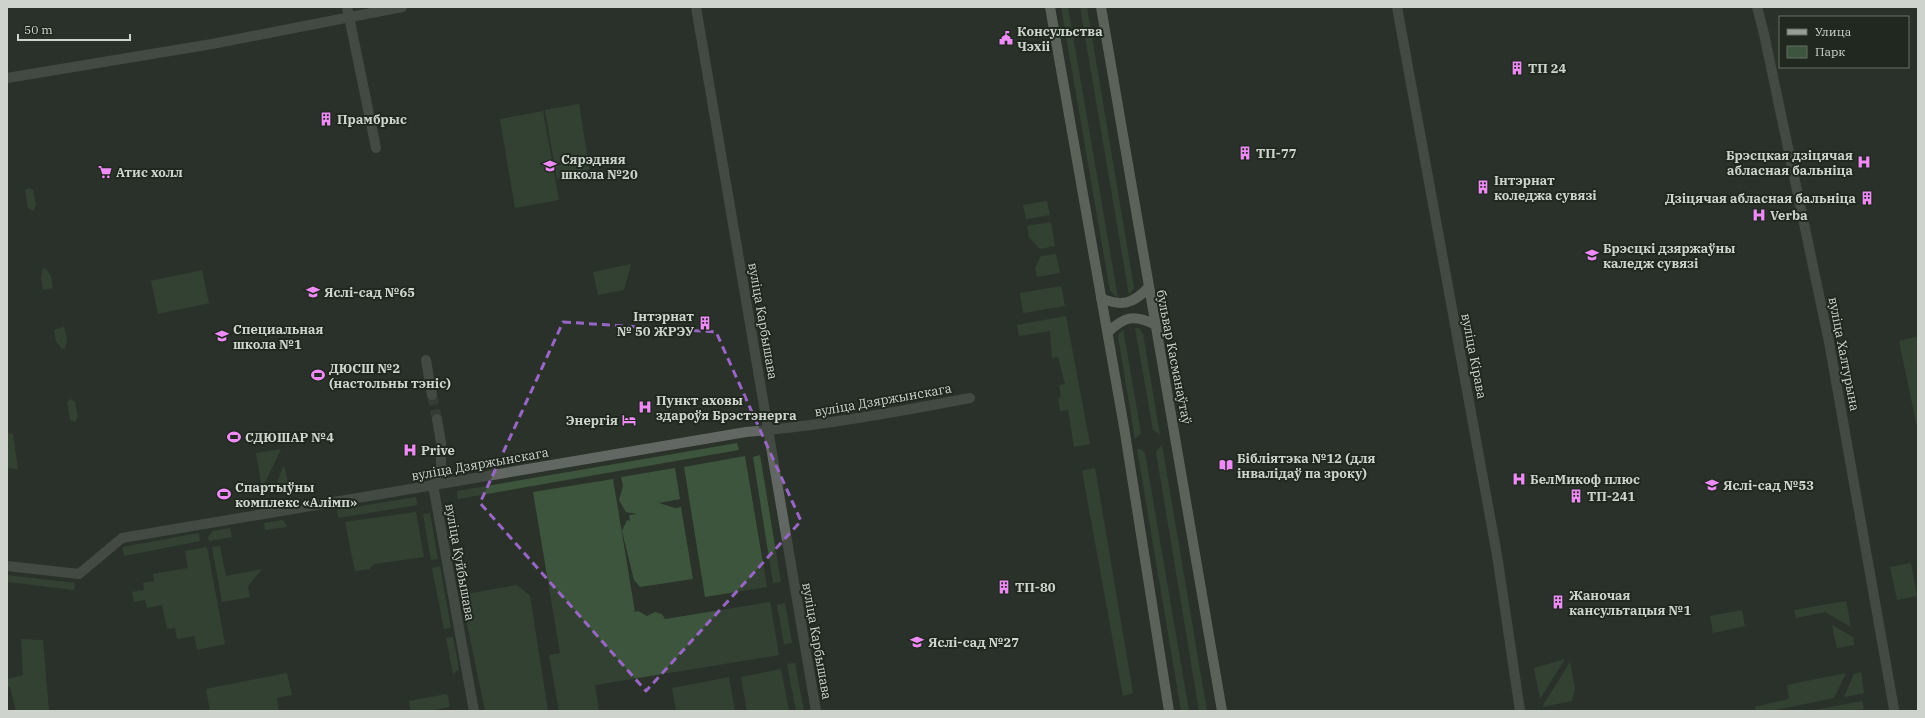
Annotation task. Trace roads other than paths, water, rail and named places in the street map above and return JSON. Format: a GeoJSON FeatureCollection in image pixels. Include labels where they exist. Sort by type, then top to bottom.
{"type":"FeatureCollection","features":[{"type":"Feature","properties":{"kind":"main road"},"geometry":{"type":"LineString","coordinates":[[1050,7],[1108,332],[1169,711]]}},
{"type":"Feature","properties":{"kind":"main road","name":"бульвар Касманаўтаў"},"geometry":{"type":"LineString","coordinates":[[1101,7],[1154,324],[1173,422],[1222,711]]}},
{"type":"Feature","properties":{"kind":"main road"},"geometry":{"type":"LineString","coordinates":[[1101,298],[1113,303],[1126,303],[1138,298],[1148,288]]}},
{"type":"Feature","properties":{"kind":"main road"},"geometry":{"type":"LineString","coordinates":[[1108,332],[1118,322],[1129,318],[1142,319],[1154,324]]}},
{"type":"Feature","properties":{"kind":"street"},"geometry":{"type":"LineString","coordinates":[[347,7],[376,148]]}},
{"type":"Feature","properties":{"kind":"street"},"geometry":{"type":"LineString","coordinates":[[7,78],[350,18],[402,7]]}},
{"type":"Feature","properties":{"kind":"street","name":"вуліца Карбышава"},"geometry":{"type":"LineString","coordinates":[[696,7],[816,711]]}},
{"type":"Feature","properties":{"kind":"street","name":"вуліца Кірава"},"geometry":{"type":"LineString","coordinates":[[1397,7],[1497,555],[1520,711]]}},
{"type":"Feature","properties":{"kind":"street","name":"вуліца Халтурына"},"geometry":{"type":"LineString","coordinates":[[1756,7],[1764,34],[1829,342],[1894,709]]}},
{"type":"Feature","properties":{"kind":"street"},"geometry":{"type":"LineString","coordinates":[[426,360],[432,395]]}},
{"type":"Feature","properties":{"kind":"street","name":"вуліца Дзяржынскага"},"geometry":{"type":"LineString","coordinates":[[7,566],[79,574],[122,538],[746,432],[841,421],[970,398]]}},
{"type":"Feature","properties":{"kind":"street"},"geometry":{"type":"LineString","coordinates":[[433,485],[441,470],[441,443],[437,419]]}},
{"type":"Feature","properties":{"kind":"street","name":"вуліца Куйбышава"},"geometry":{"type":"LineString","coordinates":[[433,485],[474,711]]}},
{"type":"Feature","properties":{"kind":"tunnel"},"geometry":{"type":"LineString","coordinates":[[432,395],[437,419]]}},
{"type":"Feature","properties":{"kind":"place","name":"Консульства Чэхіі"},"geometry":{"type":"Point","coordinates":[1006,38]}},
{"type":"Feature","properties":{"kind":"place","name":"ТП 24"},"geometry":{"type":"Point","coordinates":[1517,68]}},
{"type":"Feature","properties":{"kind":"place","name":"Прамбрыс"},"geometry":{"type":"Point","coordinates":[326,119]}},
{"type":"Feature","properties":{"kind":"place","name":"ТП-77"},"geometry":{"type":"Point","coordinates":[1245,153]}},
{"type":"Feature","properties":{"kind":"place","name":"Брэсцкая дзіцячая абласная бальніца"},"geometry":{"type":"Point","coordinates":[1864,162]}},
{"type":"Feature","properties":{"kind":"place","name":"Сярэдняя школа №20"},"geometry":{"type":"Point","coordinates":[550,166]}},
{"type":"Feature","properties":{"kind":"place","name":"Атис холл"},"geometry":{"type":"Point","coordinates":[105,172]}},
{"type":"Feature","properties":{"kind":"place","name":"Інтэрнат коледжа сувязі"},"geometry":{"type":"Point","coordinates":[1483,187]}},
{"type":"Feature","properties":{"kind":"place","name":"Дзіцячая абласная бальніца"},"geometry":{"type":"Point","coordinates":[1867,198]}},
{"type":"Feature","properties":{"kind":"place","name":"Verba"},"geometry":{"type":"Point","coordinates":[1759,215]}},
{"type":"Feature","properties":{"kind":"place","name":"Брэсцкі дзяржаўны каледж сувязі"},"geometry":{"type":"Point","coordinates":[1592,255]}},
{"type":"Feature","properties":{"kind":"place","name":"Яслі-сад №65"},"geometry":{"type":"Point","coordinates":[313,292]}},
{"type":"Feature","properties":{"kind":"place","name":"Інтэрнат № 50 ЖРЭУ"},"geometry":{"type":"Point","coordinates":[705,323]}},
{"type":"Feature","properties":{"kind":"place","name":"Специальная школа №1"},"geometry":{"type":"Point","coordinates":[222,336]}},
{"type":"Feature","properties":{"kind":"place","name":"ДЮСШ №2 (настольны тэніс)"},"geometry":{"type":"Point","coordinates":[318,375]}},
{"type":"Feature","properties":{"kind":"place","name":"Пункт аховы здароўя Брэстэнерга"},"geometry":{"type":"Point","coordinates":[645,407]}},
{"type":"Feature","properties":{"kind":"place","name":"Энергія"},"geometry":{"type":"Point","coordinates":[629,420]}},
{"type":"Feature","properties":{"kind":"place","name":"СДЮШАР №4"},"geometry":{"type":"Point","coordinates":[234,437]}},
{"type":"Feature","properties":{"kind":"place","name":"Prive"},"geometry":{"type":"Point","coordinates":[410,450]}},
{"type":"Feature","properties":{"kind":"place","name":"Бібліятэка №12 (для інвалідаў па зроку)"},"geometry":{"type":"Point","coordinates":[1226,465]}},
{"type":"Feature","properties":{"kind":"place","name":"БелМикоф плюс"},"geometry":{"type":"Point","coordinates":[1519,479]}},
{"type":"Feature","properties":{"kind":"place","name":"Яслі-сад №53"},"geometry":{"type":"Point","coordinates":[1712,485]}},
{"type":"Feature","properties":{"kind":"place","name":"Спартыўны комплекс «Алімп»"},"geometry":{"type":"Point","coordinates":[224,494]}},
{"type":"Feature","properties":{"kind":"place","name":"ТП-241"},"geometry":{"type":"Point","coordinates":[1576,496]}},
{"type":"Feature","properties":{"kind":"place","name":"ТП-80"},"geometry":{"type":"Point","coordinates":[1004,587]}},
{"type":"Feature","properties":{"kind":"place","name":"Жаночая кансультацыя №1"},"geometry":{"type":"Point","coordinates":[1558,602]}},
{"type":"Feature","properties":{"kind":"place","name":"Яслі-сад №27"},"geometry":{"type":"Point","coordinates":[917,642]}}]}
